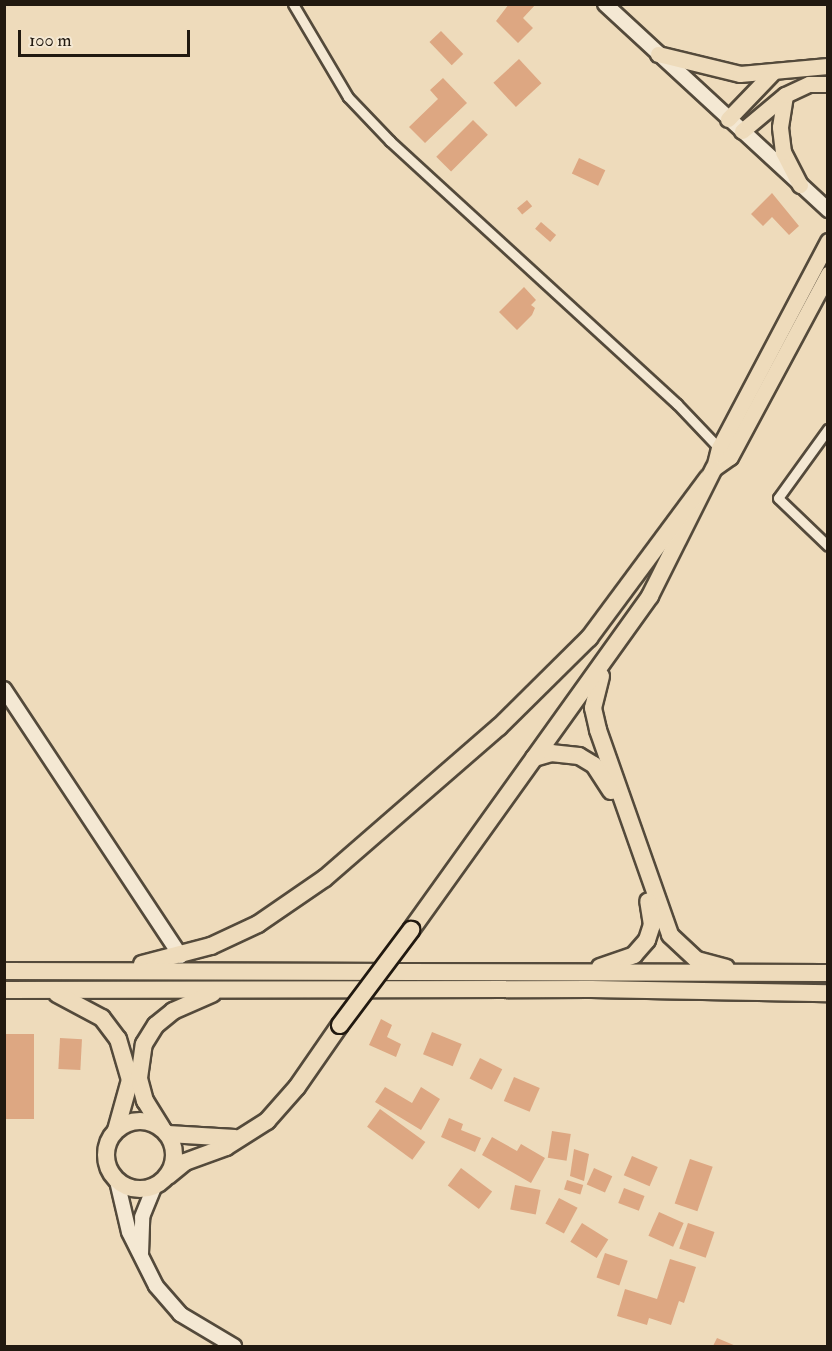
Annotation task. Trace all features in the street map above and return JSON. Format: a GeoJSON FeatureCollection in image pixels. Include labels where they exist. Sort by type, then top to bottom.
{"type":"FeatureCollection","features":[{"type":"Feature","properties":{"kind":"highway"},"geometry":{"type":"LineString","coordinates":[[51,991],[102,1018],[118,1039],[130,1080],[116,1130],[106,1150],[106,1161],[117,1181],[141,1189],[154,1187],[185,1162],[242,1138],[280,1109],[605,663],[678,546],[711,473]]}},
{"type":"Feature","properties":{"kind":"highway"},"geometry":{"type":"LineString","coordinates":[[92,970],[181,956],[258,924],[290,905],[499,727],[589,638],[711,473]]}},
{"type":"Feature","properties":{"kind":"highway"},"geometry":{"type":"LineString","coordinates":[[605,663],[593,708],[598,730],[670,935],[697,960],[753,975]]}},
{"type":"Feature","properties":{"kind":"highway"},"geometry":{"type":"LineString","coordinates":[[534,758],[551,753],[579,756],[602,774],[652,911],[647,940],[634,955],[574,973]]}},
{"type":"Feature","properties":{"kind":"highway"},"geometry":{"type":"LineString","coordinates":[[4,971],[828,974]]}},
{"type":"Feature","properties":{"kind":"highway"},"geometry":{"type":"LineString","coordinates":[[168,1176],[175,1155],[165,1131],[145,1101],[139,1078],[144,1044],[156,1024],[173,1011],[226,989]]}},
{"type":"Feature","properties":{"kind":"highway"},"geometry":{"type":"LineString","coordinates":[[4,990],[226,989],[828,993]]}},
{"type":"Feature","properties":{"kind":"highway"},"geometry":{"type":"LineString","coordinates":[[116,1130],[139,1120],[165,1131],[242,1138]]}},
{"type":"Feature","properties":{"kind":"main road"},"geometry":{"type":"LineString","coordinates":[[658,54],[714,70],[773,72],[828,66]]}},
{"type":"Feature","properties":{"kind":"main road"},"geometry":{"type":"LineString","coordinates":[[728,119],[773,72]]}},
{"type":"Feature","properties":{"kind":"main road"},"geometry":{"type":"LineString","coordinates":[[742,131],[785,95],[809,84],[828,84]]}},
{"type":"Feature","properties":{"kind":"main road"},"geometry":{"type":"LineString","coordinates":[[785,95],[780,127],[783,152],[800,185]]}},
{"type":"Feature","properties":{"kind":"main road"},"geometry":{"type":"LineString","coordinates":[[724,453],[828,241]]}},
{"type":"Feature","properties":{"kind":"main road"},"geometry":{"type":"LineString","coordinates":[[711,473],[828,274]]}},
{"type":"Feature","properties":{"kind":"street"},"geometry":{"type":"LineString","coordinates":[[293,4],[348,97],[390,141],[677,404],[724,453]]}},
{"type":"Feature","properties":{"kind":"street"},"geometry":{"type":"LineString","coordinates":[[605,4],[828,210]]}},
{"type":"Feature","properties":{"kind":"street"},"geometry":{"type":"LineString","coordinates":[[828,429],[778,498],[828,546]]}},
{"type":"Feature","properties":{"kind":"street"},"geometry":{"type":"LineString","coordinates":[[4,689],[181,956]]}},
{"type":"Feature","properties":{"kind":"street"},"geometry":{"type":"LineString","coordinates":[[117,1181],[129,1232],[141,1259],[180,1314],[234,1347]]}},
{"type":"Feature","properties":{"kind":"street"},"geometry":{"type":"LineString","coordinates":[[141,1259],[142,1217],[154,1187]]}},
{"type":"Feature","properties":{"kind":"building"},"geometry":{"type":"Polygon","coordinates":[[[509,4],[536,4],[523,18],[533,28],[518,43],[496,21],[509,4]]]}},
{"type":"Feature","properties":{"kind":"building"},"geometry":{"type":"Polygon","coordinates":[[[441,31],[463,54],[452,65],[429,42],[441,31]]]}},
{"type":"Feature","properties":{"kind":"building"},"geometry":{"type":"Polygon","coordinates":[[[519,59],[542,83],[516,107],[493,83],[519,59]]]}},
{"type":"Feature","properties":{"kind":"building"},"geometry":{"type":"Polygon","coordinates":[[[443,78],[467,103],[425,143],[409,127],[438,99],[430,90],[443,78]]]}},
{"type":"Feature","properties":{"kind":"building"},"geometry":{"type":"Polygon","coordinates":[[[473,120],[488,135],[451,172],[436,157],[473,120]]]}},
{"type":"Feature","properties":{"kind":"building"},"geometry":{"type":"Polygon","coordinates":[[[579,158],[605,170],[598,186],[572,173],[579,158]]]}},
{"type":"Feature","properties":{"kind":"building"},"geometry":{"type":"Polygon","coordinates":[[[772,193],[799,226],[789,235],[772,217],[763,226],[751,214],[772,193]]]}},
{"type":"Feature","properties":{"kind":"building"},"geometry":{"type":"Polygon","coordinates":[[[527,200],[532,206],[522,214],[517,208],[527,200]]]}},
{"type":"Feature","properties":{"kind":"building"},"geometry":{"type":"Polygon","coordinates":[[[541,222],[556,235],[550,242],[535,229],[541,222]]]}},
{"type":"Feature","properties":{"kind":"building"},"geometry":{"type":"Polygon","coordinates":[[[524,287],[536,300],[531,305],[535,308],[532,315],[517,330],[499,312],[524,287]]]}},
{"type":"Feature","properties":{"kind":"building"},"geometry":{"type":"Polygon","coordinates":[[[381,1019],[392,1025],[387,1037],[401,1044],[396,1057],[369,1045],[381,1019]]]}},
{"type":"Feature","properties":{"kind":"building"},"geometry":{"type":"Polygon","coordinates":[[[432,1032],[462,1044],[453,1066],[423,1054],[432,1032]]]}},
{"type":"Feature","properties":{"kind":"building"},"geometry":{"type":"Polygon","coordinates":[[[4,1034],[34,1034],[34,1119],[4,1119],[4,1034]]]}},
{"type":"Feature","properties":{"kind":"building"},"geometry":{"type":"Polygon","coordinates":[[[60,1038],[82,1039],[80,1070],[58,1069],[60,1038]]]}},
{"type":"Feature","properties":{"kind":"building"},"geometry":{"type":"Polygon","coordinates":[[[480,1058],[502,1069],[492,1090],[470,1078],[480,1058]]]}},
{"type":"Feature","properties":{"kind":"building"},"geometry":{"type":"Polygon","coordinates":[[[514,1077],[540,1088],[530,1112],[504,1101],[514,1077]]]}},
{"type":"Feature","properties":{"kind":"building"},"geometry":{"type":"Polygon","coordinates":[[[385,1087],[412,1103],[421,1087],[440,1099],[421,1130],[375,1102],[385,1087]]]}},
{"type":"Feature","properties":{"kind":"building"},"geometry":{"type":"Polygon","coordinates":[[[380,1109],[425,1142],[412,1160],[367,1127],[380,1109]]]}},
{"type":"Feature","properties":{"kind":"building"},"geometry":{"type":"Polygon","coordinates":[[[449,1118],[463,1124],[461,1130],[481,1138],[475,1152],[441,1137],[449,1118]]]}},
{"type":"Feature","properties":{"kind":"building"},"geometry":{"type":"Polygon","coordinates":[[[552,1131],[571,1134],[567,1161],[548,1158],[552,1131]]]}},
{"type":"Feature","properties":{"kind":"building"},"geometry":{"type":"Polygon","coordinates":[[[492,1137],[517,1151],[521,1144],[545,1158],[531,1183],[482,1155],[492,1137]]]}},
{"type":"Feature","properties":{"kind":"building"},"geometry":{"type":"Polygon","coordinates":[[[574,1149],[589,1154],[584,1181],[570,1176],[574,1149]]]}},
{"type":"Feature","properties":{"kind":"building"},"geometry":{"type":"Polygon","coordinates":[[[632,1156],[658,1167],[650,1186],[624,1175],[632,1156]]]}},
{"type":"Feature","properties":{"kind":"building"},"geometry":{"type":"Polygon","coordinates":[[[690,1159],[713,1167],[697,1211],[675,1203],[690,1159]]]}},
{"type":"Feature","properties":{"kind":"building"},"geometry":{"type":"Polygon","coordinates":[[[461,1168],[492,1191],[479,1209],[448,1186],[461,1168]]]}},
{"type":"Feature","properties":{"kind":"building"},"geometry":{"type":"Polygon","coordinates":[[[594,1168],[612,1176],[605,1193],[587,1184],[594,1168]]]}},
{"type":"Feature","properties":{"kind":"building"},"geometry":{"type":"Polygon","coordinates":[[[567,1180],[583,1185],[580,1195],[564,1190],[567,1180]]]}},
{"type":"Feature","properties":{"kind":"building"},"geometry":{"type":"Polygon","coordinates":[[[515,1185],[541,1190],[536,1215],[510,1210],[515,1185]]]}},
{"type":"Feature","properties":{"kind":"building"},"geometry":{"type":"Polygon","coordinates":[[[624,1188],[645,1196],[639,1211],[618,1203],[624,1188]]]}},
{"type":"Feature","properties":{"kind":"building"},"geometry":{"type":"Polygon","coordinates":[[[559,1198],[578,1208],[564,1233],[545,1224],[559,1198]]]}},
{"type":"Feature","properties":{"kind":"building"},"geometry":{"type":"Polygon","coordinates":[[[659,1212],[684,1223],[673,1247],[648,1236],[659,1212]]]}},
{"type":"Feature","properties":{"kind":"building"},"geometry":{"type":"Polygon","coordinates":[[[582,1223],[608,1239],[597,1258],[570,1242],[582,1223]]]}},
{"type":"Feature","properties":{"kind":"building"},"geometry":{"type":"Polygon","coordinates":[[[688,1223],[714,1232],[706,1258],[679,1249],[688,1223]]]}},
{"type":"Feature","properties":{"kind":"building"},"geometry":{"type":"Polygon","coordinates":[[[605,1253],[628,1261],[619,1285],[597,1278],[605,1253]]]}},
{"type":"Feature","properties":{"kind":"building"},"geometry":{"type":"Polygon","coordinates":[[[670,1259],[696,1267],[684,1303],[679,1301],[671,1325],[649,1318],[647,1325],[617,1316],[625,1289],[657,1299],[670,1259]]]}},
{"type":"Feature","properties":{"kind":"building"},"geometry":{"type":"Polygon","coordinates":[[[717,1338],[736,1346],[713,1346],[717,1338]]]}}]}
